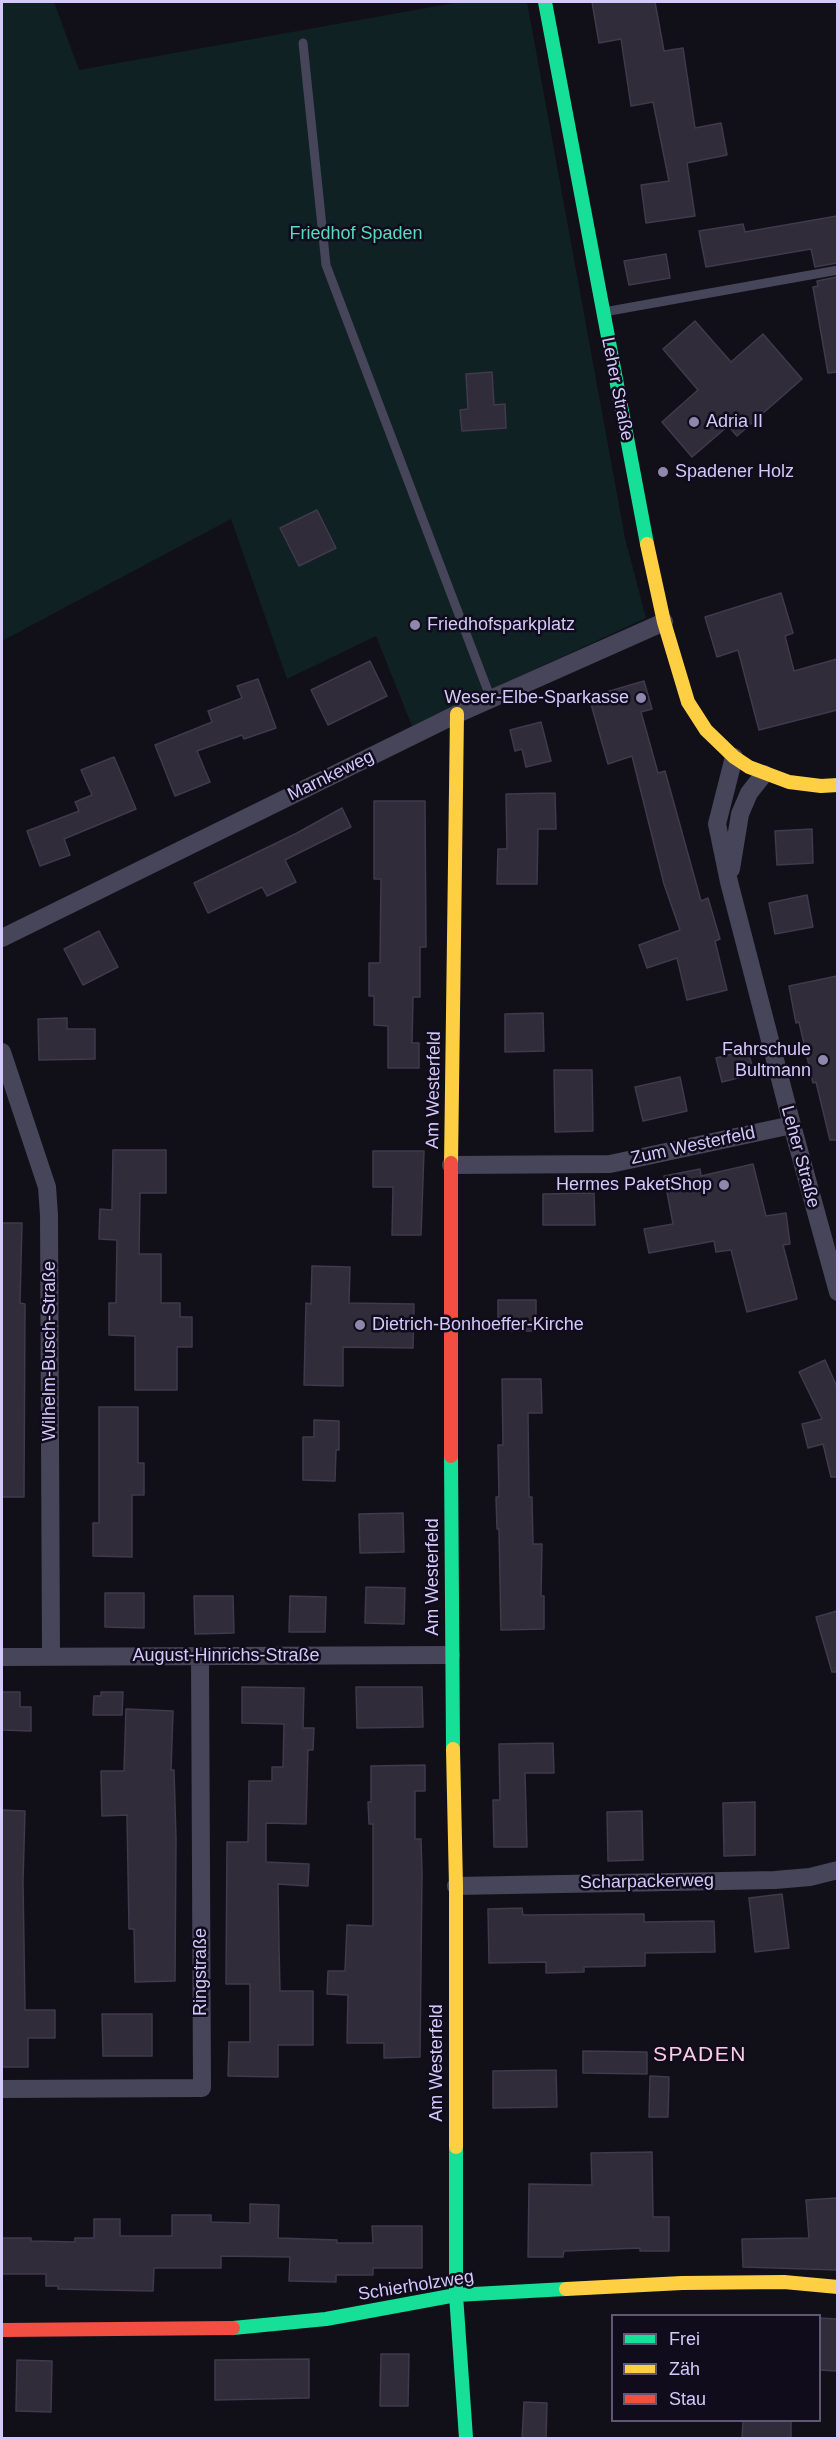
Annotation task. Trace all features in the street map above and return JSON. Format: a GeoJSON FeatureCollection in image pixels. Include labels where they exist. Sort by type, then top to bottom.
{"type":"FeatureCollection","features":[{"type":"Feature","properties":{"kind":"street","name":"Leher Straße"},"geometry":{"type":"LineString","coordinates":[[545,2],[641,519],[664,622],[688,702],[706,730],[734,757],[764,774],[749,793],[740,814],[729,882]]}},
{"type":"Feature","properties":{"kind":"street","name":"Marnkeweg"},"geometry":{"type":"LineString","coordinates":[[2,938],[457,714],[664,622]]}},
{"type":"Feature","properties":{"kind":"street","name":"Am Westerfeld"},"geometry":{"type":"LineString","coordinates":[[457,714],[451,1165],[451,1655],[456,1886],[456,2295],[468,2437]]}},
{"type":"Feature","properties":{"kind":"street","name":"Leher Straße"},"geometry":{"type":"LineString","coordinates":[[734,757],[717,824],[729,882],[837,1292]]}},
{"type":"Feature","properties":{"kind":"street"},"geometry":{"type":"LineString","coordinates":[[764,774],[789,782],[821,786],[837,785]]}},
{"type":"Feature","properties":{"kind":"street","name":"Wilhelm-Busch-Straße"},"geometry":{"type":"LineString","coordinates":[[2,1052],[47,1187],[51,1657]]}},
{"type":"Feature","properties":{"kind":"street","name":"Zum Westerfeld"},"geometry":{"type":"LineString","coordinates":[[451,1165],[610,1164],[792,1125]]}},
{"type":"Feature","properties":{"kind":"street","name":"August-Hinrichs-Straße"},"geometry":{"type":"LineString","coordinates":[[2,1657],[451,1655]]}},
{"type":"Feature","properties":{"kind":"street","name":"Ringstraße"},"geometry":{"type":"LineString","coordinates":[[2,2089],[202,2088],[200,1657]]}},
{"type":"Feature","properties":{"kind":"street","name":"Scharpackerweg"},"geometry":{"type":"LineString","coordinates":[[456,1886],[775,1880],[810,1877],[837,1870]]}},
{"type":"Feature","properties":{"kind":"street","name":"Schierholzweg"},"geometry":{"type":"LineString","coordinates":[[2,2330],[224,2329],[326,2319],[456,2295],[682,2283],[784,2282],[837,2287]]}},
{"type":"Feature","properties":{"kind":"lane"},"geometry":{"type":"LineString","coordinates":[[303,44],[326,265],[491,699]]}},
{"type":"Feature","properties":{"kind":"lane"},"geometry":{"type":"LineString","coordinates":[[602,312],[837,270]]}},
{"type":"Feature","properties":{"kind":"green space","name":"Friedhof Spaden"},"geometry":{"type":"Polygon","coordinates":[[[2,2],[54,2],[79,70],[460,2],[527,2],[625,538],[646,618],[412,726],[376,636],[287,679],[231,519],[2,641],[2,2]]]}},
{"type":"Feature","properties":{"kind":"building"},"geometry":{"type":"Polygon","coordinates":[[[592,2],[655,2],[664,51],[683,48],[695,128],[721,123],[727,155],[687,163],[695,216],[646,223],[641,185],[669,181],[653,102],[631,106],[621,39],[599,43],[592,2]]]}},
{"type":"Feature","properties":{"kind":"building"},"geometry":{"type":"Polygon","coordinates":[[[837,216],[837,263],[815,267],[811,249],[706,267],[699,231],[743,224],[745,232],[837,216]]]}},
{"type":"Feature","properties":{"kind":"building"},"geometry":{"type":"Polygon","coordinates":[[[666,254],[670,278],[629,285],[624,261],[666,254]]]}},
{"type":"Feature","properties":{"kind":"building"},"geometry":{"type":"Polygon","coordinates":[[[837,277],[837,372],[828,373],[813,287],[818,286],[817,281],[837,277]]]}},
{"type":"Feature","properties":{"kind":"building"},"geometry":{"type":"Polygon","coordinates":[[[695,321],[731,362],[763,334],[802,379],[737,436],[728,426],[692,457],[662,422],[698,390],[663,349],[695,321]]]}},
{"type":"Feature","properties":{"kind":"building"},"geometry":{"type":"Polygon","coordinates":[[[492,372],[494,405],[505,404],[506,428],[462,431],[460,410],[468,409],[466,374],[492,372]]]}},
{"type":"Feature","properties":{"kind":"building"},"geometry":{"type":"Polygon","coordinates":[[[317,510],[336,548],[299,566],[280,528],[317,510]]]}},
{"type":"Feature","properties":{"kind":"building"},"geometry":{"type":"Polygon","coordinates":[[[781,593],[793,633],[785,636],[794,671],[837,659],[837,710],[759,730],[738,650],[717,657],[705,617],[781,593]]]}},
{"type":"Feature","properties":{"kind":"building"},"geometry":{"type":"Polygon","coordinates":[[[370,661],[387,696],[328,725],[311,690],[370,661]]]}},
{"type":"Feature","properties":{"kind":"building"},"geometry":{"type":"Polygon","coordinates":[[[258,679],[276,728],[244,739],[242,735],[197,751],[210,782],[175,796],[155,745],[212,722],[208,711],[242,698],[237,686],[258,679]]]}},
{"type":"Feature","properties":{"kind":"building"},"geometry":{"type":"Polygon","coordinates":[[[644,681],[652,709],[641,712],[658,773],[665,771],[701,901],[708,898],[720,939],[715,941],[727,990],[687,1000],[677,958],[647,968],[639,945],[680,930],[664,884],[632,756],[608,764],[589,697],[644,681]]]}},
{"type":"Feature","properties":{"kind":"building"},"geometry":{"type":"Polygon","coordinates":[[[541,722],[551,761],[526,767],[522,749],[515,751],[510,730],[541,722]]]}},
{"type":"Feature","properties":{"kind":"building"},"geometry":{"type":"Polygon","coordinates":[[[114,757],[136,809],[64,839],[70,855],[40,866],[27,831],[79,811],[75,802],[92,795],[81,770],[114,757]]]}},
{"type":"Feature","properties":{"kind":"building"},"geometry":{"type":"Polygon","coordinates":[[[555,793],[556,829],[538,829],[537,884],[497,884],[498,849],[507,849],[506,794],[555,793]]]}},
{"type":"Feature","properties":{"kind":"building"},"geometry":{"type":"Polygon","coordinates":[[[374,801],[425,801],[426,947],[420,947],[420,997],[413,997],[412,1043],[419,1043],[419,1068],[388,1068],[388,1026],[374,1025],[374,996],[369,996],[369,963],[380,963],[381,879],[374,879],[374,801]]]}},
{"type":"Feature","properties":{"kind":"building"},"geometry":{"type":"Polygon","coordinates":[[[342,808],[351,827],[285,860],[296,882],[267,896],[262,887],[208,913],[194,883],[297,833],[342,808]]]}},
{"type":"Feature","properties":{"kind":"building"},"geometry":{"type":"Polygon","coordinates":[[[812,829],[813,863],[777,865],[775,831],[812,829]]]}},
{"type":"Feature","properties":{"kind":"building"},"geometry":{"type":"Polygon","coordinates":[[[807,895],[813,927],[775,934],[769,903],[807,895]]]}},
{"type":"Feature","properties":{"kind":"building"},"geometry":{"type":"Polygon","coordinates":[[[99,931],[118,967],[83,985],[64,949],[99,931]]]}},
{"type":"Feature","properties":{"kind":"building"},"geometry":{"type":"Polygon","coordinates":[[[837,976],[837,1140],[830,1140],[816,1082],[813,1083],[799,1022],[796,1023],[789,986],[837,976]]]}},
{"type":"Feature","properties":{"kind":"building"},"geometry":{"type":"Polygon","coordinates":[[[543,1013],[544,1051],[505,1052],[505,1014],[543,1013]]]}},
{"type":"Feature","properties":{"kind":"building"},"geometry":{"type":"Polygon","coordinates":[[[67,1018],[67,1029],[95,1029],[95,1059],[39,1060],[38,1019],[67,1018]]]}},
{"type":"Feature","properties":{"kind":"building"},"geometry":{"type":"Polygon","coordinates":[[[748,1050],[754,1074],[722,1082],[716,1058],[748,1050]]]}},
{"type":"Feature","properties":{"kind":"building"},"geometry":{"type":"Polygon","coordinates":[[[554,1070],[592,1070],[593,1131],[555,1132],[554,1070]]]}},
{"type":"Feature","properties":{"kind":"building"},"geometry":{"type":"Polygon","coordinates":[[[680,1077],[687,1111],[643,1121],[635,1087],[680,1077]]]}},
{"type":"Feature","properties":{"kind":"building"},"geometry":{"type":"Polygon","coordinates":[[[113,1150],[166,1150],[166,1193],[140,1193],[139,1254],[161,1254],[161,1303],[180,1303],[180,1317],[192,1317],[192,1347],[177,1347],[177,1390],[135,1390],[135,1336],[109,1335],[109,1303],[116,1303],[117,1240],[99,1239],[100,1209],[112,1210],[113,1150]]]}},
{"type":"Feature","properties":{"kind":"building"},"geometry":{"type":"Polygon","coordinates":[[[373,1151],[424,1151],[421,1235],[392,1235],[393,1187],[373,1187],[373,1151]]]}},
{"type":"Feature","properties":{"kind":"building"},"geometry":{"type":"Polygon","coordinates":[[[753,1164],[766,1216],[786,1213],[790,1244],[783,1245],[797,1299],[747,1312],[731,1250],[716,1252],[714,1241],[649,1253],[644,1229],[673,1224],[664,1176],[700,1169],[701,1176],[753,1164]]]}},
{"type":"Feature","properties":{"kind":"building"},"geometry":{"type":"Polygon","coordinates":[[[594,1193],[595,1225],[543,1225],[543,1194],[594,1193]]]}},
{"type":"Feature","properties":{"kind":"building"},"geometry":{"type":"Polygon","coordinates":[[[2,1223],[22,1223],[20,1303],[25,1304],[24,1497],[2,1497],[2,1223]]]}},
{"type":"Feature","properties":{"kind":"building","name":"Dietrich-Bonhoeffer-Kirche"},"geometry":{"type":"Polygon","coordinates":[[[312,1266],[350,1267],[349,1303],[414,1304],[413,1348],[343,1347],[343,1386],[304,1385],[306,1303],[311,1304],[312,1266]]]}},
{"type":"Feature","properties":{"kind":"building"},"geometry":{"type":"Polygon","coordinates":[[[498,1300],[536,1300],[536,1331],[498,1331],[498,1300]]]}},
{"type":"Feature","properties":{"kind":"building"},"geometry":{"type":"Polygon","coordinates":[[[825,1360],[837,1387],[837,1477],[831,1477],[823,1444],[808,1448],[802,1424],[822,1419],[799,1372],[825,1360]]]}},
{"type":"Feature","properties":{"kind":"building"},"geometry":{"type":"Polygon","coordinates":[[[502,1379],[541,1379],[542,1413],[528,1413],[529,1497],[532,1497],[533,1544],[542,1544],[541,1596],[544,1596],[544,1629],[501,1630],[496,1497],[499,1497],[498,1445],[503,1445],[502,1379]]]}},
{"type":"Feature","properties":{"kind":"building"},"geometry":{"type":"Polygon","coordinates":[[[99,1407],[138,1407],[138,1463],[144,1463],[144,1495],[132,1495],[132,1557],[93,1556],[93,1523],[99,1523],[99,1407]]]}},
{"type":"Feature","properties":{"kind":"building"},"geometry":{"type":"Polygon","coordinates":[[[314,1420],[339,1421],[339,1450],[336,1450],[335,1481],[303,1480],[303,1437],[314,1437],[314,1420]]]}},
{"type":"Feature","properties":{"kind":"building"},"geometry":{"type":"Polygon","coordinates":[[[403,1513],[404,1552],[360,1553],[359,1514],[403,1513]]]}},
{"type":"Feature","properties":{"kind":"building"},"geometry":{"type":"Polygon","coordinates":[[[366,1587],[405,1588],[404,1624],[365,1623],[366,1587]]]}},
{"type":"Feature","properties":{"kind":"building"},"geometry":{"type":"Polygon","coordinates":[[[105,1593],[144,1593],[144,1628],[105,1627],[105,1593]]]}},
{"type":"Feature","properties":{"kind":"building"},"geometry":{"type":"Polygon","coordinates":[[[194,1596],[233,1596],[234,1633],[195,1634],[194,1596]]]}},
{"type":"Feature","properties":{"kind":"building"},"geometry":{"type":"Polygon","coordinates":[[[290,1596],[326,1597],[325,1632],[289,1632],[290,1596]]]}},
{"type":"Feature","properties":{"kind":"building"},"geometry":{"type":"Polygon","coordinates":[[[837,1611],[837,1672],[832,1672],[816,1617],[837,1611]]]}},
{"type":"Feature","properties":{"kind":"building"},"geometry":{"type":"Polygon","coordinates":[[[242,1687],[304,1688],[303,1728],[314,1728],[313,1750],[308,1750],[306,1824],[266,1823],[266,1862],[309,1864],[308,1886],[278,1884],[279,1946],[280,1991],[313,1991],[313,2045],[278,2045],[278,2077],[228,2076],[229,2042],[250,2042],[250,1984],[226,1984],[227,1842],[248,1842],[249,1781],[272,1781],[272,1767],[283,1767],[284,1724],[242,1723],[242,1687]]]}},
{"type":"Feature","properties":{"kind":"building"},"geometry":{"type":"Polygon","coordinates":[[[356,1687],[422,1687],[423,1727],[357,1728],[356,1687]]]}},
{"type":"Feature","properties":{"kind":"building"},"geometry":{"type":"Polygon","coordinates":[[[2,1692],[20,1692],[20,1707],[31,1707],[31,1731],[2,1730],[2,1692]]]}},
{"type":"Feature","properties":{"kind":"building"},"geometry":{"type":"Polygon","coordinates":[[[101,1692],[123,1692],[122,1715],[93,1715],[94,1696],[101,1696],[101,1692]]]}},
{"type":"Feature","properties":{"kind":"building"},"geometry":{"type":"Polygon","coordinates":[[[126,1709],[173,1711],[171,1770],[174,1770],[176,1839],[175,1981],[135,1982],[134,1929],[129,1929],[127,1815],[102,1816],[101,1771],[124,1771],[126,1709]]]}},
{"type":"Feature","properties":{"kind":"building"},"geometry":{"type":"Polygon","coordinates":[[[553,1743],[554,1773],[525,1773],[527,1847],[494,1847],[493,1800],[500,1800],[499,1744],[553,1743]]]}},
{"type":"Feature","properties":{"kind":"building"},"geometry":{"type":"Polygon","coordinates":[[[425,1765],[425,1791],[415,1791],[415,1839],[421,1839],[422,1874],[420,2057],[384,2058],[384,2043],[347,2043],[348,1995],[327,1994],[328,1971],[345,1971],[347,1925],[373,1926],[373,1824],[369,1824],[368,1802],[371,1802],[371,1766],[425,1765]]]}},
{"type":"Feature","properties":{"kind":"building"},"geometry":{"type":"Polygon","coordinates":[[[755,1802],[755,1855],[724,1856],[723,1803],[755,1802]]]}},
{"type":"Feature","properties":{"kind":"building"},"geometry":{"type":"Polygon","coordinates":[[[2,1810],[25,1811],[23,1881],[25,2010],[55,2010],[55,2038],[28,2038],[28,2067],[2,2067],[2,1810]]]}},
{"type":"Feature","properties":{"kind":"building"},"geometry":{"type":"Polygon","coordinates":[[[642,1811],[643,1860],[608,1861],[607,1812],[642,1811]]]}},
{"type":"Feature","properties":{"kind":"building"},"geometry":{"type":"Polygon","coordinates":[[[782,1894],[789,1948],[755,1952],[749,1898],[782,1894]]]}},
{"type":"Feature","properties":{"kind":"building"},"geometry":{"type":"Polygon","coordinates":[[[522,1908],[523,1915],[644,1914],[644,1922],[714,1921],[715,1952],[645,1953],[645,1966],[584,1967],[584,1972],[546,1973],[546,1962],[489,1963],[488,1909],[522,1908]]]}},
{"type":"Feature","properties":{"kind":"building"},"geometry":{"type":"Polygon","coordinates":[[[102,2014],[152,2014],[152,2056],[103,2056],[102,2014]]]}},
{"type":"Feature","properties":{"kind":"building"},"geometry":{"type":"Polygon","coordinates":[[[583,2051],[647,2052],[647,2074],[583,2073],[583,2051]]]}},
{"type":"Feature","properties":{"kind":"building"},"geometry":{"type":"Polygon","coordinates":[[[556,2070],[557,2107],[493,2108],[493,2071],[556,2070]]]}},
{"type":"Feature","properties":{"kind":"building"},"geometry":{"type":"Polygon","coordinates":[[[650,2076],[669,2077],[668,2117],[649,2117],[650,2076]]]}},
{"type":"Feature","properties":{"kind":"building"},"geometry":{"type":"Polygon","coordinates":[[[652,2152],[653,2217],[669,2217],[669,2251],[640,2251],[640,2248],[564,2251],[563,2257],[528,2257],[529,2184],[592,2185],[591,2153],[652,2152]]]}},
{"type":"Feature","properties":{"kind":"building"},"geometry":{"type":"Polygon","coordinates":[[[837,2198],[837,2270],[743,2267],[742,2239],[809,2238],[806,2200],[837,2198]]]}},
{"type":"Feature","properties":{"kind":"building"},"geometry":{"type":"Polygon","coordinates":[[[250,2204],[279,2205],[278,2238],[337,2240],[337,2243],[373,2243],[372,2226],[422,2226],[422,2268],[373,2268],[373,2275],[336,2275],[336,2282],[289,2281],[290,2257],[221,2256],[221,2268],[154,2268],[153,2291],[58,2289],[58,2286],[46,2286],[46,2274],[2,2274],[2,2238],[75,2242],[75,2238],[94,2238],[94,2219],[120,2219],[120,2236],[172,2236],[172,2215],[211,2215],[211,2222],[250,2223],[250,2204]]]}},
{"type":"Feature","properties":{"kind":"building"},"geometry":{"type":"Polygon","coordinates":[[[821,2318],[837,2319],[837,2371],[821,2370],[821,2318]]]}},
{"type":"Feature","properties":{"kind":"building"},"geometry":{"type":"Polygon","coordinates":[[[381,2354],[409,2354],[408,2406],[380,2406],[381,2354]]]}},
{"type":"Feature","properties":{"kind":"building"},"geometry":{"type":"Polygon","coordinates":[[[309,2359],[309,2398],[215,2400],[215,2360],[309,2359]]]}},
{"type":"Feature","properties":{"kind":"building"},"geometry":{"type":"Polygon","coordinates":[[[17,2360],[52,2361],[51,2412],[16,2411],[17,2360]]]}},
{"type":"Feature","properties":{"kind":"building"},"geometry":{"type":"Polygon","coordinates":[[[524,2402],[547,2403],[546,2439],[522,2439],[524,2402]]]}},
{"type":"Feature","properties":{"kind":"building"},"geometry":{"type":"Polygon","coordinates":[[[743,2422],[791,2422],[791,2439],[742,2439],[743,2422]]]}},
{"type":"Feature","properties":{"kind":"traffic: fast"},"geometry":{"type":"LineString","coordinates":[[545,2],[647,544]]}},
{"type":"Feature","properties":{"kind":"traffic: fast"},"geometry":{"type":"LineString","coordinates":[[451,1456],[453,1749]]}},
{"type":"Feature","properties":{"kind":"traffic: fast"},"geometry":{"type":"LineString","coordinates":[[456,2147],[456,2295],[466,2438]]}},
{"type":"Feature","properties":{"kind":"traffic: fast"},"geometry":{"type":"LineString","coordinates":[[233,2328],[326,2319],[456,2295],[566,2289]]}},
{"type":"Feature","properties":{"kind":"traffic: slow"},"geometry":{"type":"LineString","coordinates":[[647,544],[664,622],[688,702],[706,730],[734,757],[749,767],[789,782],[821,786],[838,785]]}},
{"type":"Feature","properties":{"kind":"traffic: slow"},"geometry":{"type":"LineString","coordinates":[[451,1163],[457,714]]}},
{"type":"Feature","properties":{"kind":"traffic: slow"},"geometry":{"type":"LineString","coordinates":[[453,1749],[456,1886],[456,2147]]}},
{"type":"Feature","properties":{"kind":"traffic: slow"},"geometry":{"type":"LineString","coordinates":[[566,2289],[682,2283],[784,2282],[838,2287]]}},
{"type":"Feature","properties":{"kind":"traffic: jam"},"geometry":{"type":"LineString","coordinates":[[451,1163],[451,1456]]}},
{"type":"Feature","properties":{"kind":"traffic: jam"},"geometry":{"type":"LineString","coordinates":[[2,2330],[233,2328]]}},
{"type":"Feature","properties":{"kind":"place","name":"Adria II"},"geometry":{"type":"Point","coordinates":[694,422]}},
{"type":"Feature","properties":{"kind":"place","name":"Spadener Holz"},"geometry":{"type":"Point","coordinates":[663,472]}},
{"type":"Feature","properties":{"kind":"place","name":"Friedhofsparkplatz"},"geometry":{"type":"Point","coordinates":[415,625]}},
{"type":"Feature","properties":{"kind":"place","name":"Weser-Elbe-Sparkasse"},"geometry":{"type":"Point","coordinates":[641,698]}},
{"type":"Feature","properties":{"kind":"place","name":"Fahrschule Bultmann"},"geometry":{"type":"Point","coordinates":[823,1060]}},
{"type":"Feature","properties":{"kind":"place","name":"Hermes PaketShop"},"geometry":{"type":"Point","coordinates":[724,1185]}},
{"type":"Feature","properties":{"kind":"place","name":"Dietrich-Bonhoeffer-Kirche"},"geometry":{"type":"Point","coordinates":[360,1325]}},
{"type":"Feature","properties":{"kind":"district","name":"SPADEN"},"geometry":{"type":"Point","coordinates":[700,2055]}}]}
